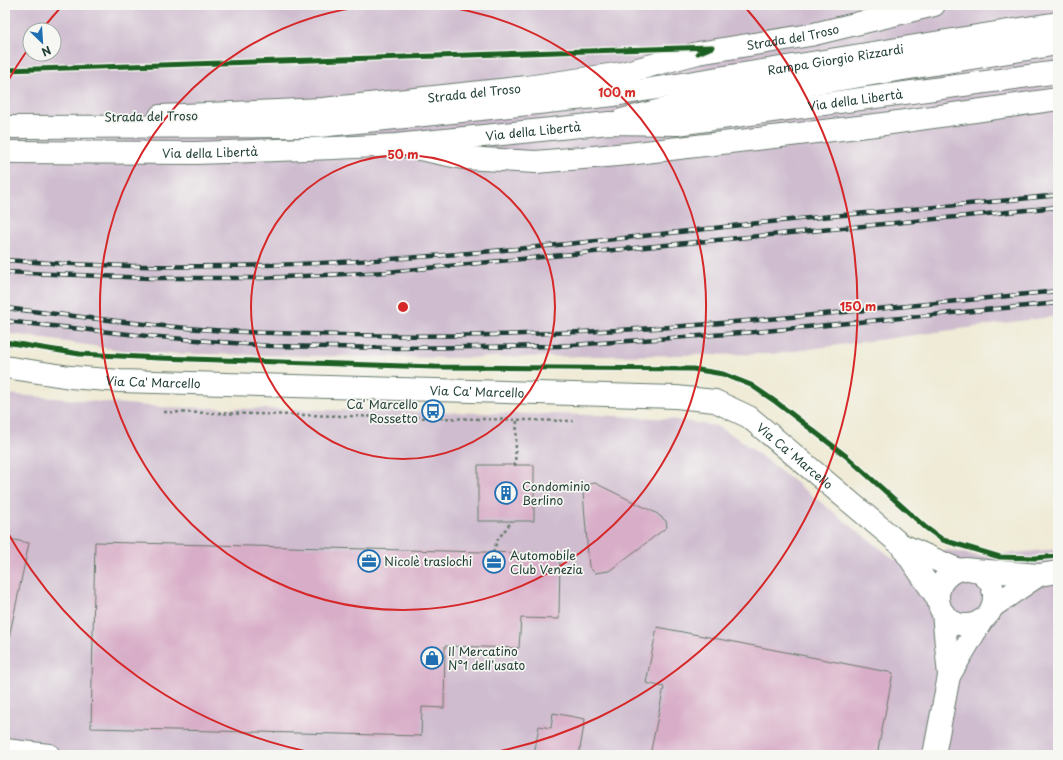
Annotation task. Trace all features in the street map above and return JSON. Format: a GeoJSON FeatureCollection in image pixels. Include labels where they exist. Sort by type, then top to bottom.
{"type":"FeatureCollection","features":[{"type":"Feature","properties":{"kind":"main road","name":"Strada del Troso"},"geometry":{"type":"LineString","coordinates":[[5,117],[187,116],[323,109],[527,87],[623,73],[698,53],[810,35],[934,5]]}},
{"type":"Feature","properties":{"kind":"main road","name":"Rampa Giorgio Rizzardi"},"geometry":{"type":"LineString","coordinates":[[614,94],[1058,23]]}},
{"type":"Feature","properties":{"kind":"main road"},"geometry":{"type":"LineString","coordinates":[[609,123],[681,105],[1058,44]]}},
{"type":"Feature","properties":{"kind":"main road","name":"Via della Libertà"},"geometry":{"type":"LineString","coordinates":[[5,152],[196,153],[396,145],[609,123],[677,124],[1058,72]]}},
{"type":"Feature","properties":{"kind":"main road","name":"Via della Libertà"},"geometry":{"type":"LineString","coordinates":[[5,127],[319,126],[614,94]]}},
{"type":"Feature","properties":{"kind":"main road"},"geometry":{"type":"LineString","coordinates":[[396,145],[463,158],[536,162],[628,154],[884,124],[1058,99]]}},
{"type":"Feature","properties":{"kind":"main road","name":"Via Ca' Marcello"},"geometry":{"type":"LineString","coordinates":[[5,367],[70,377],[120,381],[676,397],[715,401],[749,417],[900,544],[941,606]]}},
{"type":"Feature","properties":{"kind":"main road","name":"Via Ca' Marcello"},"geometry":{"type":"LineString","coordinates":[[900,544],[967,570],[1048,573]]}},
{"type":"Feature","properties":{"kind":"main road"},"geometry":{"type":"LineString","coordinates":[[934,755],[949,676],[940,586],[948,576],[967,570],[987,578],[992,585],[994,599],[987,614],[949,676]]}},
{"type":"Feature","properties":{"kind":"main road","name":"Via Ca' Marcello"},"geometry":{"type":"LineString","coordinates":[[987,614],[1048,573]]}},
{"type":"Feature","properties":{"kind":"main road"},"geometry":{"type":"LineString","coordinates":[[941,606],[947,618],[958,624],[970,624],[987,614]]}},
{"type":"Feature","properties":{"kind":"main road"},"geometry":{"type":"LineString","coordinates":[[5,750],[48,755]]}},
{"type":"Feature","properties":{"kind":"path"},"geometry":{"type":"LineString","coordinates":[[164,412],[573,421]]}},
{"type":"Feature","properties":{"kind":"path"},"geometry":{"type":"LineString","coordinates":[[515,466],[517,419]]}},
{"type":"Feature","properties":{"kind":"path"},"geometry":{"type":"LineString","coordinates":[[493,552],[498,539],[512,521]]}},
{"type":"Feature","properties":{"kind":"shaded area"},"geometry":{"type":"Polygon","coordinates":[[[5,5],[1058,5],[1058,316],[772,354],[445,358],[140,353],[5,333],[5,5]]]}},
{"type":"Feature","properties":{"kind":"shaded area"},"geometry":{"type":"Polygon","coordinates":[[[5,394],[161,407],[597,415],[672,419],[716,426],[739,439],[894,559],[948,550],[978,556],[1058,549],[1058,755],[5,755],[5,394]]]}},
{"type":"Feature","properties":{"kind":"building","name":"Condominio Berlino"},"geometry":{"type":"Polygon","coordinates":[[[478,465],[534,465],[534,521],[478,521],[478,465]]]}},
{"type":"Feature","properties":{"kind":"building"},"geometry":{"type":"Polygon","coordinates":[[[595,483],[656,513],[666,521],[667,527],[609,571],[595,573],[589,567],[583,493],[585,485],[595,483]]]}},
{"type":"Feature","properties":{"kind":"building"},"geometry":{"type":"Polygon","coordinates":[[[5,538],[29,543],[6,652],[5,652],[5,538]]]}},
{"type":"Feature","properties":{"kind":"building"},"geometry":{"type":"Polygon","coordinates":[[[95,542],[560,554],[559,619],[521,618],[519,648],[445,646],[444,708],[422,707],[421,736],[91,728],[95,542]]]}},
{"type":"Feature","properties":{"kind":"building"},"geometry":{"type":"Polygon","coordinates":[[[657,627],[893,673],[877,755],[650,755],[664,687],[646,683],[657,627]]]}},
{"type":"Feature","properties":{"kind":"building"},"geometry":{"type":"Polygon","coordinates":[[[553,713],[585,719],[579,755],[534,755],[539,726],[551,728],[553,713]]]}},
{"type":"Feature","properties":{"kind":"railway"},"geometry":{"type":"LineString","coordinates":[[5,260],[97,265],[189,266],[282,265],[374,260],[558,245],[780,221],[1058,195]]}},
{"type":"Feature","properties":{"kind":"railway"},"geometry":{"type":"LineString","coordinates":[[5,272],[149,278],[262,278],[387,272],[1058,207]]}},
{"type":"Feature","properties":{"kind":"railway"},"geometry":{"type":"LineString","coordinates":[[5,308],[139,324],[207,330],[322,335],[417,336],[609,331],[656,328],[807,316],[1058,291]]}},
{"type":"Feature","properties":{"kind":"railway"},"geometry":{"type":"LineString","coordinates":[[5,321],[147,336],[270,346],[396,348],[558,346],[755,332],[1058,303]]}},
{"type":"Feature","properties":{"kind":"cycle path"},"geometry":{"type":"LineString","coordinates":[[5,70],[712,47],[698,53]]}},
{"type":"Feature","properties":{"kind":"cycle path"},"geometry":{"type":"LineString","coordinates":[[5,342],[80,354],[159,358],[435,367],[693,369],[723,374],[751,385],[776,402],[846,456],[925,527],[943,540],[1000,557],[1035,558],[1058,556]]}},
{"type":"Feature","properties":{"kind":"place","name":"Ca' Marcello Rossetto"},"geometry":{"type":"Point","coordinates":[433,411]}},
{"type":"Feature","properties":{"kind":"place","name":"Condominio Berlino"},"geometry":{"type":"Point","coordinates":[506,493]}},
{"type":"Feature","properties":{"kind":"place","name":"Nicolè traslochi"},"geometry":{"type":"Point","coordinates":[369,561]}},
{"type":"Feature","properties":{"kind":"place","name":"Automobile Club Venezia"},"geometry":{"type":"Point","coordinates":[494,562]}},
{"type":"Feature","properties":{"kind":"place","name":"Il Mercatino N°1 dell'usato"},"geometry":{"type":"Point","coordinates":[432,658]}}]}
